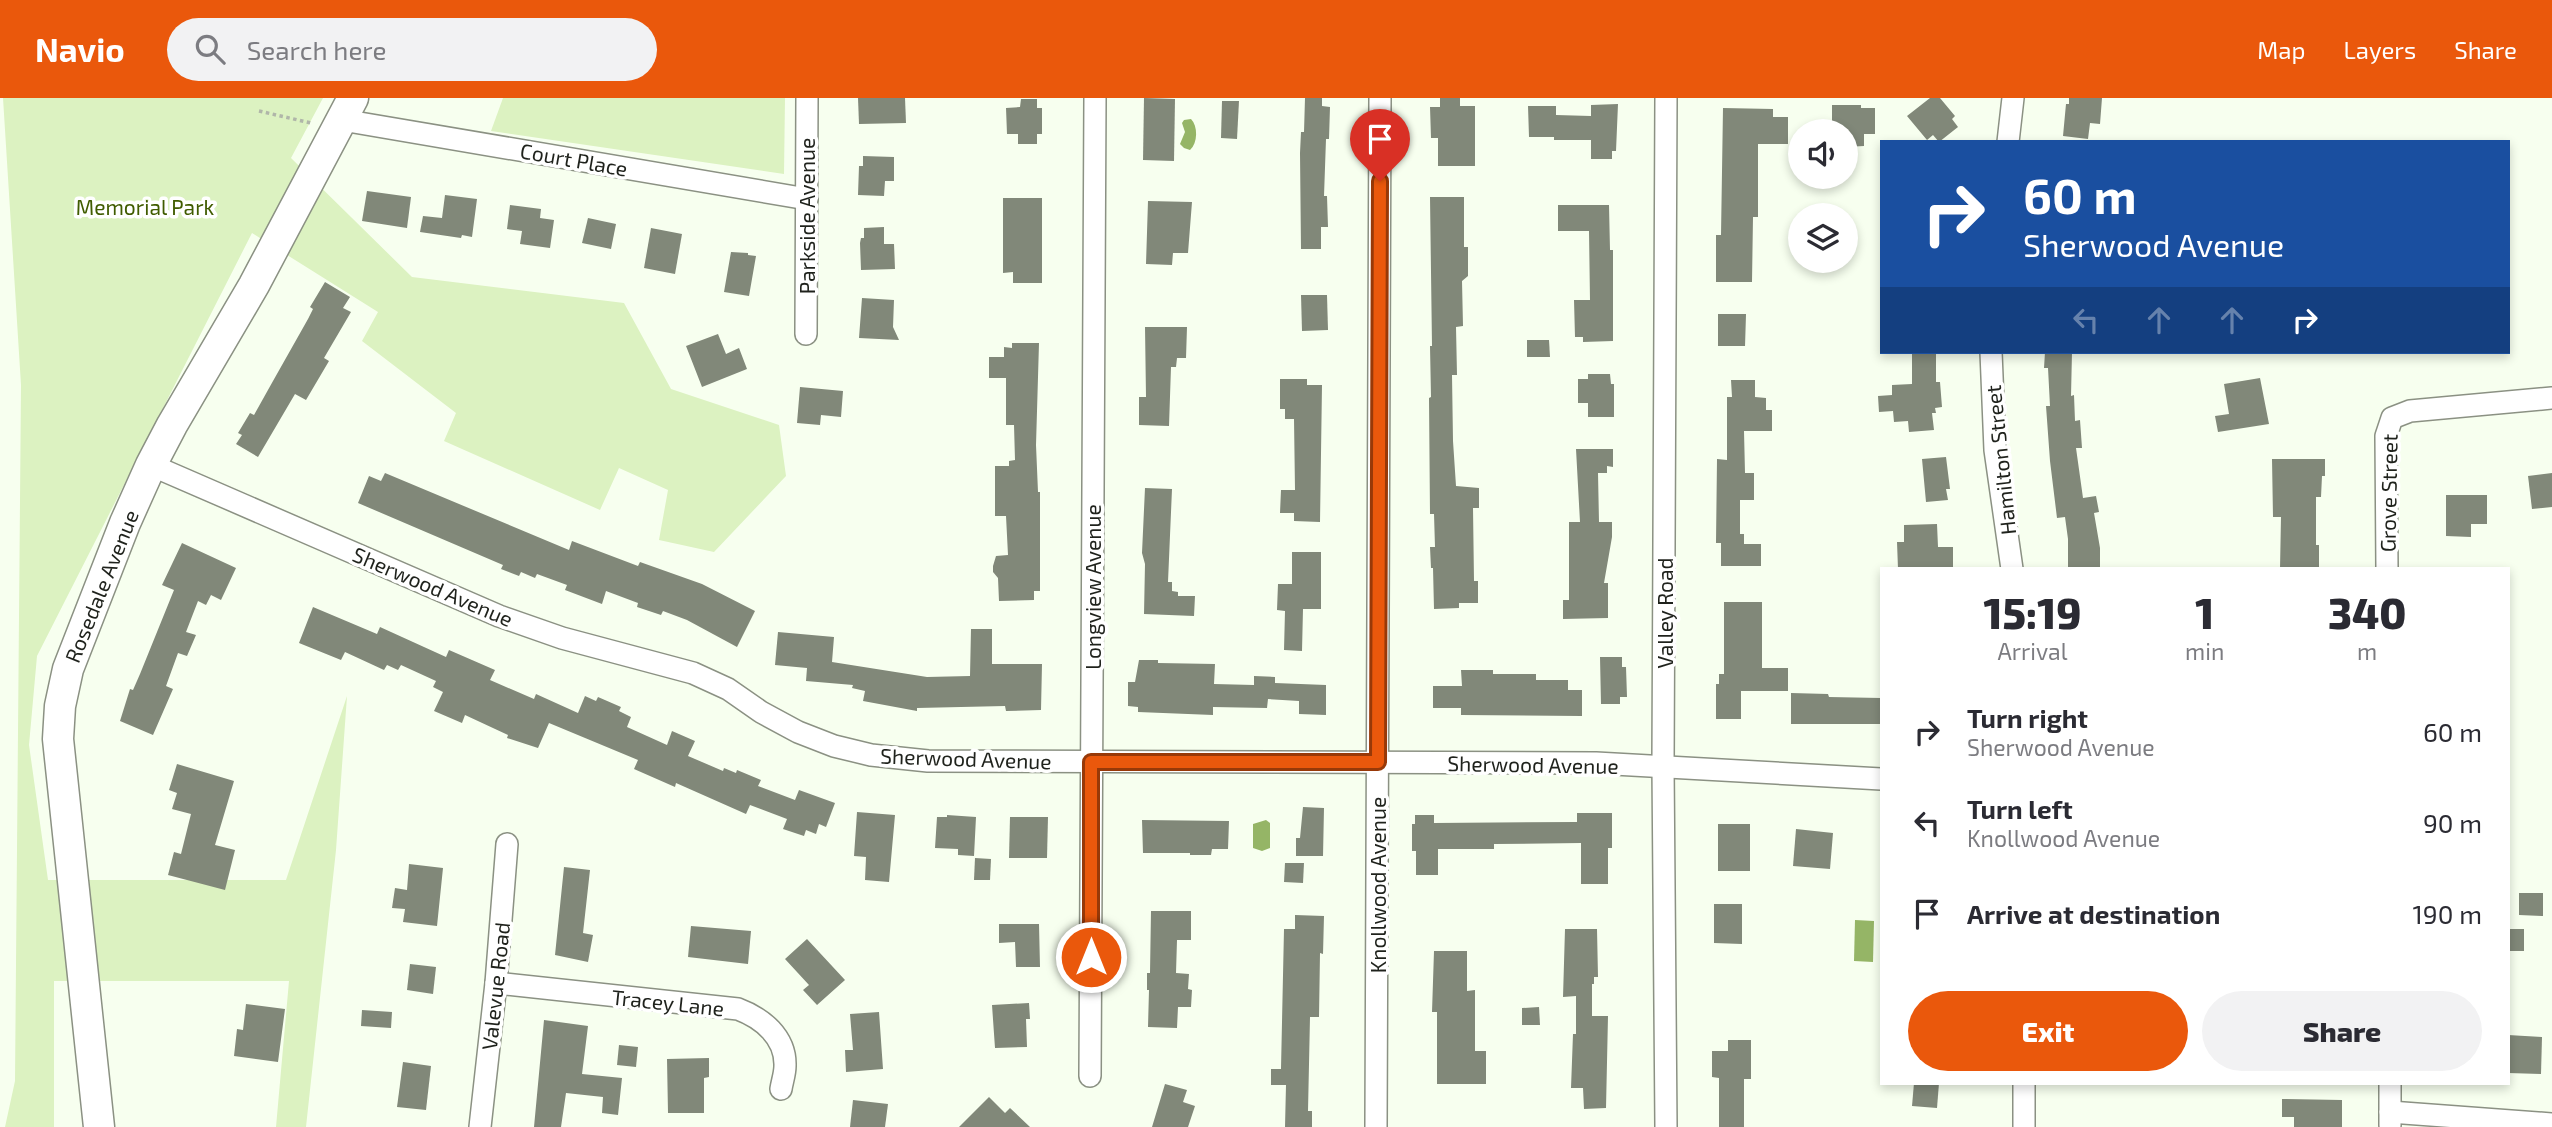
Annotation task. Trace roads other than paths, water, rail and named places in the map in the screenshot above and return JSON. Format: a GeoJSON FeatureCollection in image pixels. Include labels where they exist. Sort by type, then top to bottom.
{"type":"FeatureCollection","features":[{"type":"Feature","properties":{"kind":"street","name":"Parkside Avenue"},"geometry":{"type":"LineString","coordinates":[[806,334],[807,98]]}},
{"type":"Feature","properties":{"kind":"street","name":"Longview Avenue"},"geometry":{"type":"LineString","coordinates":[[1090,1076],[1095,98]]}},
{"type":"Feature","properties":{"kind":"street","name":"Knollwood Avenue"},"geometry":{"type":"LineString","coordinates":[[1376,1127],[1380,98]]}},
{"type":"Feature","properties":{"kind":"street","name":"Valley Road"},"geometry":{"type":"LineString","coordinates":[[1666,98],[1663,766],[1666,1127]]}},
{"type":"Feature","properties":{"kind":"street"},"geometry":{"type":"LineString","coordinates":[[2008,140],[2013,98]]}},
{"type":"Feature","properties":{"kind":"street","name":"Court Place"},"geometry":{"type":"LineString","coordinates":[[344,116],[807,199]]}},
{"type":"Feature","properties":{"kind":"street","name":"Rosedale Avenue"},"geometry":{"type":"LineString","coordinates":[[99,1127],[58,739],[60,706],[68,668],[125,523],[151,465],[254,285],[344,116]]}},
{"type":"Feature","properties":{"kind":"street","name":"Hamilton Street"},"geometry":{"type":"LineString","coordinates":[[1991,354],[1995,450],[2012,567]]}},
{"type":"Feature","properties":{"kind":"street","name":"Grove Street"},"geometry":{"type":"LineString","coordinates":[[2387,567],[2386,436],[2392,418],[2410,411],[2552,398]]}},
{"type":"Feature","properties":{"kind":"street","name":"Sherwood Avenue"},"geometry":{"type":"LineString","coordinates":[[151,465],[499,616],[562,638],[694,673],[728,689],[761,712],[798,732],[834,746],[871,755],[928,761],[1596,763],[1880,779]]}},
{"type":"Feature","properties":{"kind":"street","name":"Valevue Road"},"geometry":{"type":"LineString","coordinates":[[480,1127],[496,983],[507,844]]}},
{"type":"Feature","properties":{"kind":"street","name":"Tracey Lane"},"geometry":{"type":"LineString","coordinates":[[496,983],[738,1009],[755,1016],[770,1028],[780,1044],[786,1066],[780,1089]]}},
{"type":"Feature","properties":{"kind":"street"},"geometry":{"type":"LineString","coordinates":[[2024,1085],[2024,1127]]}},
{"type":"Feature","properties":{"kind":"street"},"geometry":{"type":"LineString","coordinates":[[2390,1085],[2390,1120],[2552,1124]]}},
{"type":"Feature","properties":{"kind":"park label","name":"Memorial Park"},"geometry":{"type":"Point","coordinates":[145,206]}}]}
